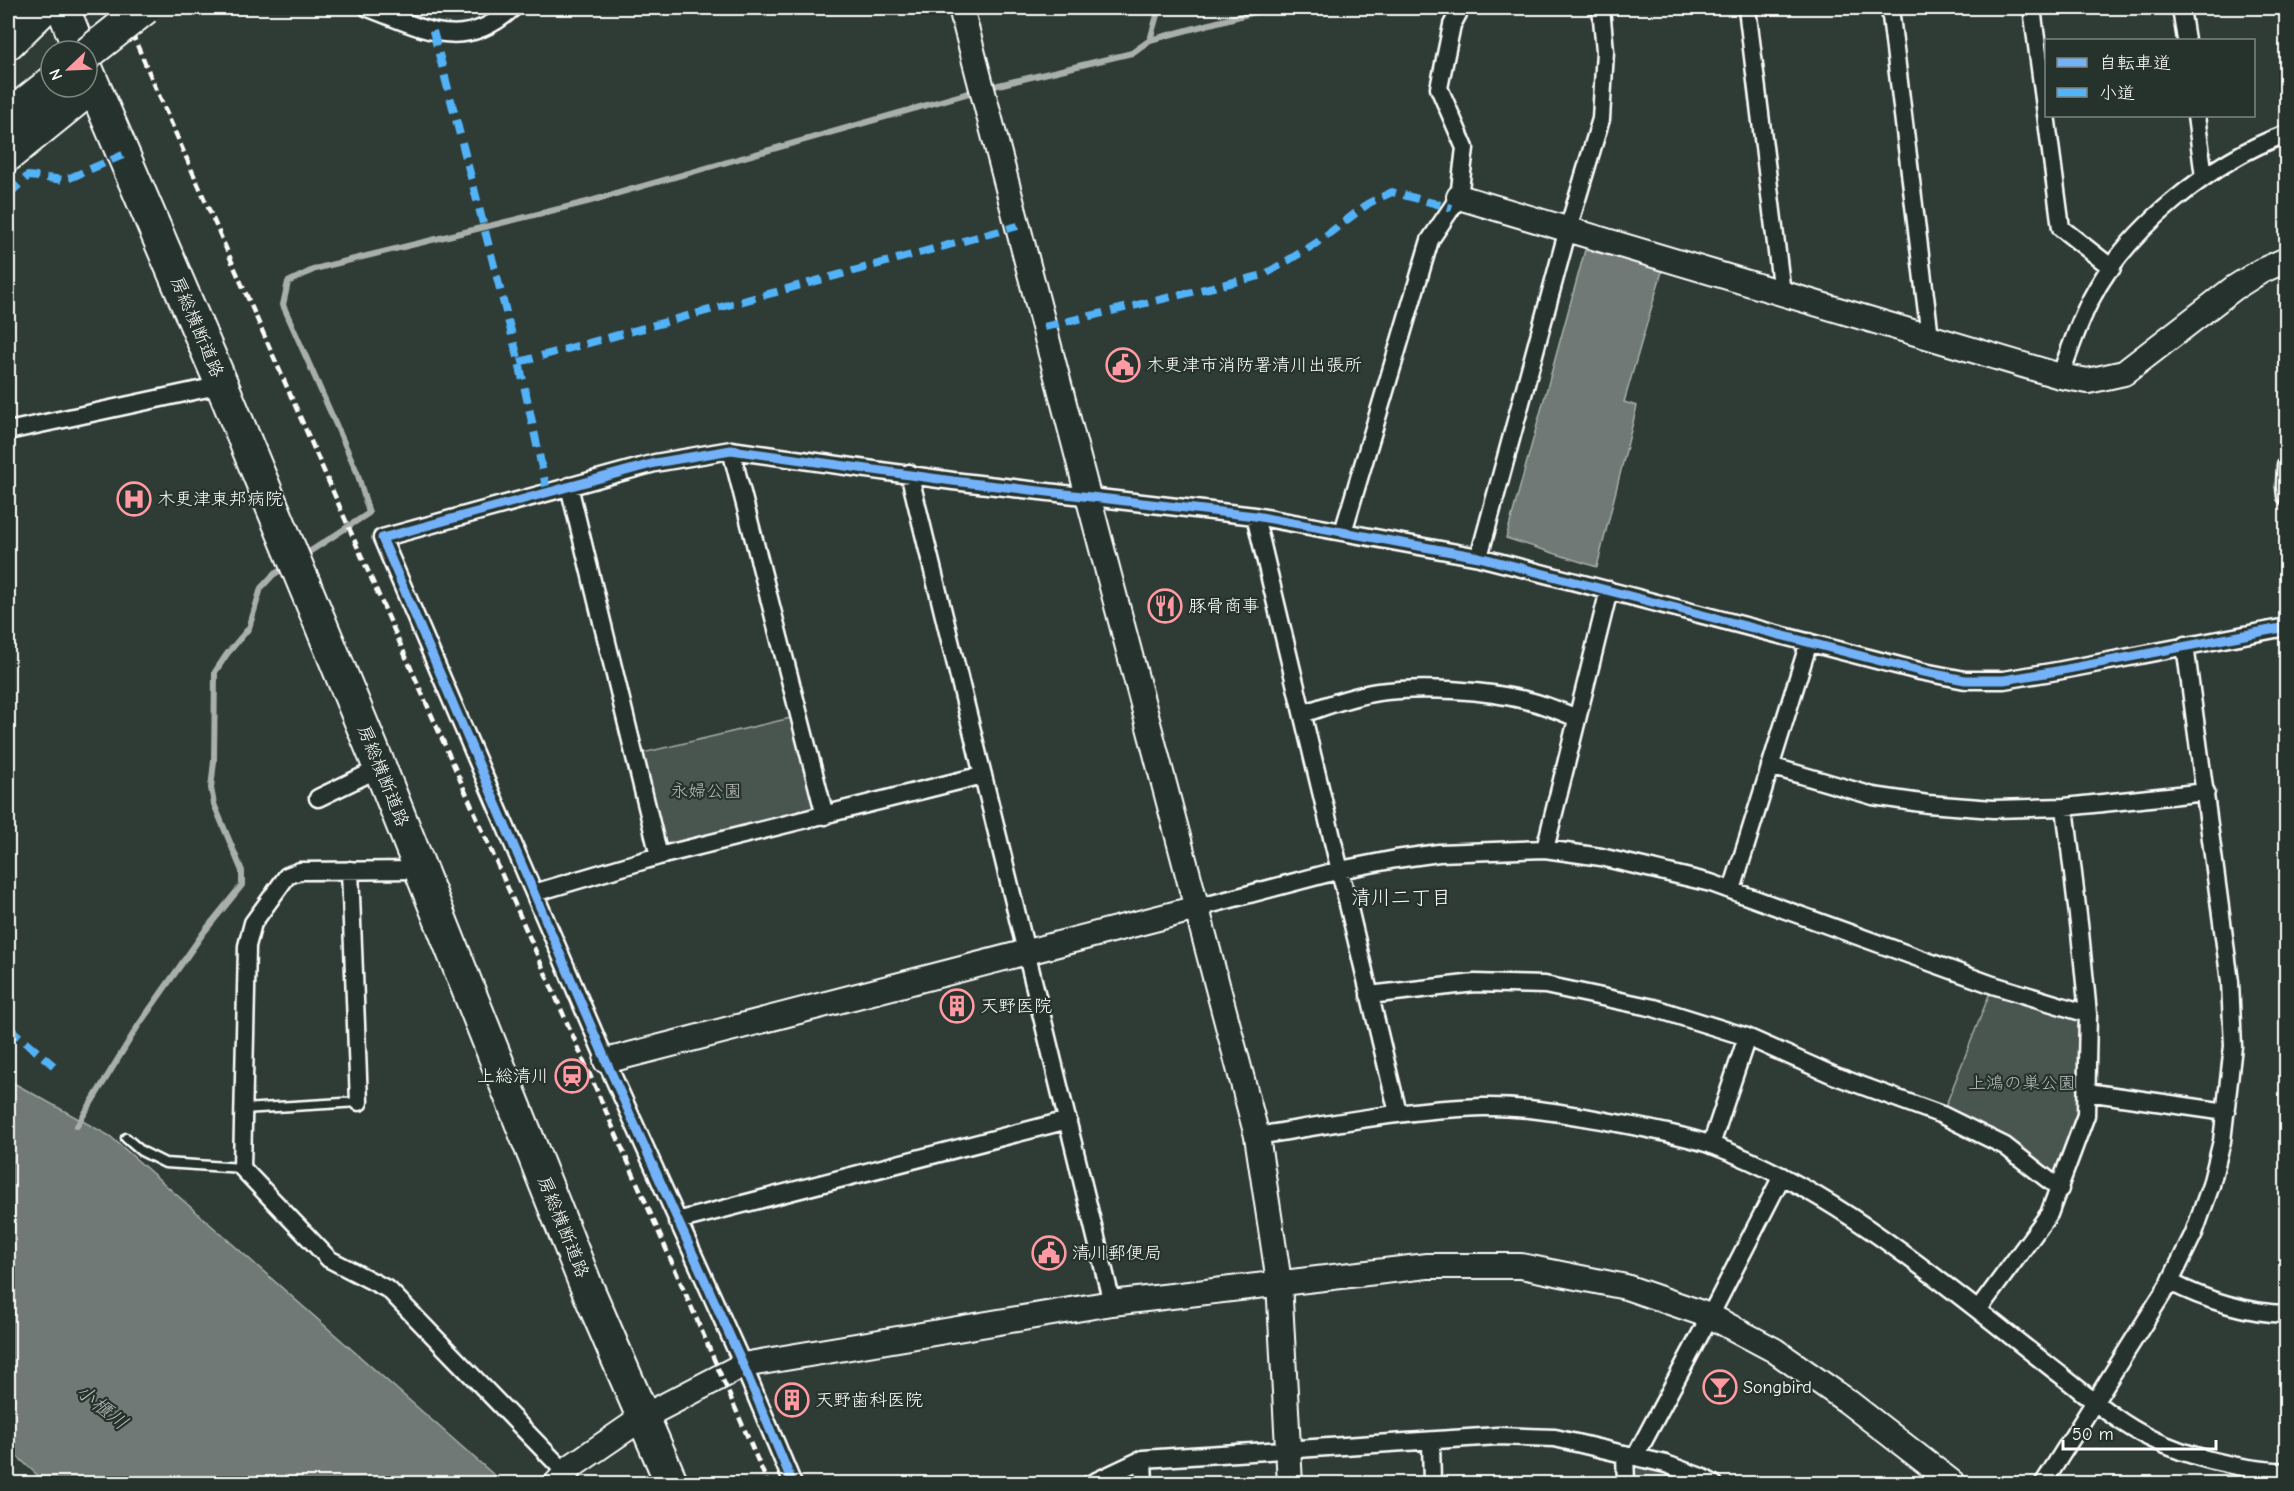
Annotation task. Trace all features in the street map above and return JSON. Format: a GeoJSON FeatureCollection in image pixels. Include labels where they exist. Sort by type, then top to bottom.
{"type":"FeatureCollection","features":[{"type":"Feature","properties":{"kind":"highway"},"geometry":{"type":"LineString","coordinates":[[8,43],[44,8]]}},
{"type":"Feature","properties":{"kind":"highway"},"geometry":{"type":"LineString","coordinates":[[63,8],[75,39]]}},
{"type":"Feature","properties":{"kind":"highway"},"geometry":{"type":"LineString","coordinates":[[99,44],[145,8]]}},
{"type":"Feature","properties":{"kind":"highway"},"geometry":{"type":"LineString","coordinates":[[8,117],[39,92]]}},
{"type":"Feature","properties":{"kind":"highway"},"geometry":{"type":"LineString","coordinates":[[8,155],[68,99]]}},
{"type":"Feature","properties":{"kind":"highway","name":"房総横断道路"},"geometry":{"type":"LineString","coordinates":[[99,99],[222,385],[380,768],[585,1283],[645,1416],[672,1484]]}},
{"type":"Feature","properties":{"kind":"street"},"geometry":{"type":"LineString","coordinates":[[368,8],[440,34],[469,34],[502,17],[513,8]]}},
{"type":"Feature","properties":{"kind":"street"},"geometry":{"type":"LineString","coordinates":[[962,8],[1257,1136],[1280,1282],[1290,1484]]}},
{"type":"Feature","properties":{"kind":"street"},"geometry":{"type":"LineString","coordinates":[[1343,532],[1430,240],[1459,197],[1465,148],[1439,88],[1452,25],[1461,8]]}},
{"type":"Feature","properties":{"kind":"street"},"geometry":{"type":"LineString","coordinates":[[1479,557],[1600,119],[1605,51],[1600,8]]}},
{"type":"Feature","properties":{"kind":"street"},"geometry":{"type":"LineString","coordinates":[[1747,8],[1782,293]]}},
{"type":"Feature","properties":{"kind":"street"},"geometry":{"type":"LineString","coordinates":[[1890,8],[1930,337]]}},
{"type":"Feature","properties":{"kind":"street"},"geometry":{"type":"LineString","coordinates":[[2032,8],[2045,107]]}},
{"type":"Feature","properties":{"kind":"street"},"geometry":{"type":"LineString","coordinates":[[2181,8],[2186,39]]}},
{"type":"Feature","properties":{"kind":"street"},"geometry":{"type":"LineString","coordinates":[[2046,117],[2061,228],[2112,268]]}},
{"type":"Feature","properties":{"kind":"street"},"geometry":{"type":"LineString","coordinates":[[2196,117],[2205,177]]}},
{"type":"Feature","properties":{"kind":"street"},"geometry":{"type":"LineString","coordinates":[[2060,376],[2092,297],[2142,229],[2205,177],[2255,147],[2286,134]]}},
{"type":"Feature","properties":{"kind":"street"},"geometry":{"type":"LineString","coordinates":[[1459,197],[2060,376],[2088,381],[2124,373],[2234,288],[2261,271],[2286,260]]}},
{"type":"Feature","properties":{"kind":"street"},"geometry":{"type":"LineString","coordinates":[[8,431],[222,385]]}},
{"type":"Feature","properties":{"kind":"street"},"geometry":{"type":"LineString","coordinates":[[731,450],[825,816]]}},
{"type":"Feature","properties":{"kind":"street"},"geometry":{"type":"LineString","coordinates":[[793,1484],[743,1365],[606,1060],[382,538],[655,463],[731,450],[909,473],[953,481],[1256,516],[1479,557],[1918,671],[1965,680],[2004,680],[2286,627]]}},
{"type":"Feature","properties":{"kind":"street"},"geometry":{"type":"LineString","coordinates":[[2286,465],[2286,496]]}},
{"type":"Feature","properties":{"kind":"street"},"geometry":{"type":"LineString","coordinates":[[909,473],[1112,1303]]}},
{"type":"Feature","properties":{"kind":"street"},"geometry":{"type":"LineString","coordinates":[[569,486],[659,856]]}},
{"type":"Feature","properties":{"kind":"street"},"geometry":{"type":"LineString","coordinates":[[1256,516],[1398,1113]]}},
{"type":"Feature","properties":{"kind":"street"},"geometry":{"type":"LineString","coordinates":[[1545,849],[1609,590]]}},
{"type":"Feature","properties":{"kind":"street"},"geometry":{"type":"LineString","coordinates":[[1732,891],[1809,642]]}},
{"type":"Feature","properties":{"kind":"street"},"geometry":{"type":"LineString","coordinates":[[2043,1484],[2170,1282],[2194,1233],[2211,1185],[2226,1112],[2233,1046],[2230,982],[2185,645]]}},
{"type":"Feature","properties":{"kind":"street"},"geometry":{"type":"LineString","coordinates":[[1303,714],[1338,701],[1378,692],[1422,691],[1487,694],[1530,701],[1577,718]]}},
{"type":"Feature","properties":{"kind":"street"},"geometry":{"type":"LineString","coordinates":[[1770,766],[1873,796],[1993,809],[2065,807],[2206,792]]}},
{"type":"Feature","properties":{"kind":"street"},"geometry":{"type":"LineString","coordinates":[[318,798],[380,768]]}},
{"type":"Feature","properties":{"kind":"street"},"geometry":{"type":"LineString","coordinates":[[534,893],[659,856],[983,775]]}},
{"type":"Feature","properties":{"kind":"street"},"geometry":{"type":"LineString","coordinates":[[1978,1310],[2049,1214],[2086,1115],[2088,1014],[2065,807]]}},
{"type":"Feature","properties":{"kind":"street"},"geometry":{"type":"LineString","coordinates":[[606,1060],[1340,870],[1439,853],[1545,849],[1655,868],[1732,891],[1993,985],[2088,1014]]}},
{"type":"Feature","properties":{"kind":"street"},"geometry":{"type":"LineString","coordinates":[[350,870],[359,1102]]}},
{"type":"Feature","properties":{"kind":"street"},"geometry":{"type":"LineString","coordinates":[[421,870],[300,871],[287,876],[253,923],[247,946],[242,1168],[329,1259],[389,1290],[561,1478],[572,1466],[645,1416],[743,1365],[1112,1303],[1427,1266],[1521,1266],[1626,1287],[1710,1316],[1774,1350],[1847,1401],[1954,1484]]}},
{"type":"Feature","properties":{"kind":"street"},"geometry":{"type":"LineString","coordinates":[[1369,995],[1474,983],[1545,985],[1654,1008],[1747,1037],[1833,1076],[1942,1115],[2005,1146],[2060,1189]]}},
{"type":"Feature","properties":{"kind":"street"},"geometry":{"type":"LineString","coordinates":[[1711,1145],[1747,1037]]}},
{"type":"Feature","properties":{"kind":"street"},"geometry":{"type":"LineString","coordinates":[[2087,1092],[2226,1112]]}},
{"type":"Feature","properties":{"kind":"street"},"geometry":{"type":"LineString","coordinates":[[1257,1136],[1398,1113],[1484,1107],[1559,1112],[1652,1130],[1711,1145],[1782,1176],[1854,1219],[1904,1253],[2096,1403],[2147,1437],[2220,1464],[2286,1472]]}},
{"type":"Feature","properties":{"kind":"street"},"geometry":{"type":"LineString","coordinates":[[677,1221],[1068,1120]]}},
{"type":"Feature","properties":{"kind":"street"},"geometry":{"type":"LineString","coordinates":[[1626,1484],[1630,1455],[1710,1316],[1782,1176]]}},
{"type":"Feature","properties":{"kind":"street"},"geometry":{"type":"LineString","coordinates":[[2170,1282],[2198,1297],[2235,1306],[2286,1314]]}},
{"type":"Feature","properties":{"kind":"street"},"geometry":{"type":"LineString","coordinates":[[1090,1484],[1143,1459],[1498,1436],[1555,1438],[1666,1464],[1714,1484]]}},
{"type":"Feature","properties":{"kind":"street"},"geometry":{"type":"LineString","coordinates":[[1431,1442],[1432,1484]]}},
{"type":"Feature","properties":{"kind":"street"},"geometry":{"type":"LineString","coordinates":[[1143,1459],[1144,1484]]}},
{"type":"Feature","properties":{"kind":"lane"},"geometry":{"type":"LineString","coordinates":[[243,1109],[359,1102]]}},
{"type":"Feature","properties":{"kind":"lane"},"geometry":{"type":"LineString","coordinates":[[126,1138],[141,1151],[165,1163],[242,1168]]}},
{"type":"Feature","properties":{"kind":"green space","name":"永婦公園"},"geometry":{"type":"Polygon","coordinates":[[[799,716],[825,816],[659,856],[634,755],[799,716]]]}},
{"type":"Feature","properties":{"kind":"green space","name":"上鴻の巣公園"},"geometry":{"type":"Polygon","coordinates":[[[1993,985],[2088,1014],[2088,1082],[2060,1189],[1942,1115],[1993,985]]]}},
{"type":"Feature","properties":{"kind":"green space"},"geometry":{"type":"Polygon","coordinates":[[[1635,1457],[1712,1484],[1635,1484],[1635,1457]]]}},
{"type":"Feature","properties":{"kind":"water"},"geometry":{"type":"Polygon","coordinates":[[[1585,250],[1663,268],[1624,402],[1637,406],[1597,567],[1506,538],[1585,250]]]}},
{"type":"Feature","properties":{"kind":"water","name":"小櫃川"},"geometry":{"type":"Polygon","coordinates":[[[8,1080],[110,1136],[503,1483],[46,1483],[8,1448],[8,1080]]]}},
{"type":"Feature","properties":{"kind":"waterway"},"geometry":{"type":"LineString","coordinates":[[1150,40],[1159,8]]}},
{"type":"Feature","properties":{"kind":"waterway"},"geometry":{"type":"LineString","coordinates":[[986,88],[1132,53],[1150,40],[1270,8]]}},
{"type":"Feature","properties":{"kind":"waterway"},"geometry":{"type":"LineString","coordinates":[[303,556],[369,513],[357,472],[283,305],[288,282],[315,269],[587,202],[976,91]]}},
{"type":"Feature","properties":{"kind":"waterway"},"geometry":{"type":"LineString","coordinates":[[77,1126],[138,1026],[204,932],[242,885],[242,871],[214,804],[211,788],[214,761],[215,672],[249,628],[261,588],[273,575],[287,566]]}},
{"type":"Feature","properties":{"kind":"railway"},"geometry":{"type":"LineString","coordinates":[[121,8],[768,1484]]}},
{"type":"Feature","properties":{"kind":"marked path"},"geometry":{"type":"LineString","coordinates":[[433,31],[519,362],[547,491]]}},
{"type":"Feature","properties":{"kind":"marked path"},"geometry":{"type":"LineString","coordinates":[[8,195],[28,176],[65,180],[123,155]]}},
{"type":"Feature","properties":{"kind":"marked path"},"geometry":{"type":"LineString","coordinates":[[1044,327],[1264,275],[1315,244],[1369,203],[1392,192],[1452,208]]}},
{"type":"Feature","properties":{"kind":"marked path"},"geometry":{"type":"LineString","coordinates":[[519,362],[1018,226]]}},
{"type":"Feature","properties":{"kind":"marked path"},"geometry":{"type":"LineString","coordinates":[[8,1027],[54,1066]]}},
{"type":"Feature","properties":{"kind":"cycle path"},"geometry":{"type":"LineString","coordinates":[[793,1484],[743,1365],[606,1061],[382,538],[655,463],[731,450],[953,481],[1255,516],[1479,557],[1919,671],[1965,680],[2004,680],[2286,627]]}},
{"type":"Feature","properties":{"kind":"place","name":"木更津市消防署清川出張所"},"geometry":{"type":"Point","coordinates":[1123,365]}},
{"type":"Feature","properties":{"kind":"place","name":"木更津東邦病院"},"geometry":{"type":"Point","coordinates":[134,499]}},
{"type":"Feature","properties":{"kind":"place","name":"豚骨商事"},"geometry":{"type":"Point","coordinates":[1165,606]}},
{"type":"Feature","properties":{"kind":"place","name":"天野医院"},"geometry":{"type":"Point","coordinates":[957,1006]}},
{"type":"Feature","properties":{"kind":"place","name":"上総清川"},"geometry":{"type":"Point","coordinates":[572,1076]}},
{"type":"Feature","properties":{"kind":"place","name":"清川郵便局"},"geometry":{"type":"Point","coordinates":[1049,1253]}},
{"type":"Feature","properties":{"kind":"place","name":"Songbird"},"geometry":{"type":"Point","coordinates":[1720,1387]}},
{"type":"Feature","properties":{"kind":"place","name":"天野歯科医院"},"geometry":{"type":"Point","coordinates":[792,1400]}},
{"type":"Feature","properties":{"kind":"district","name":"清川二丁目"},"geometry":{"type":"Point","coordinates":[1401,897]}}]}
